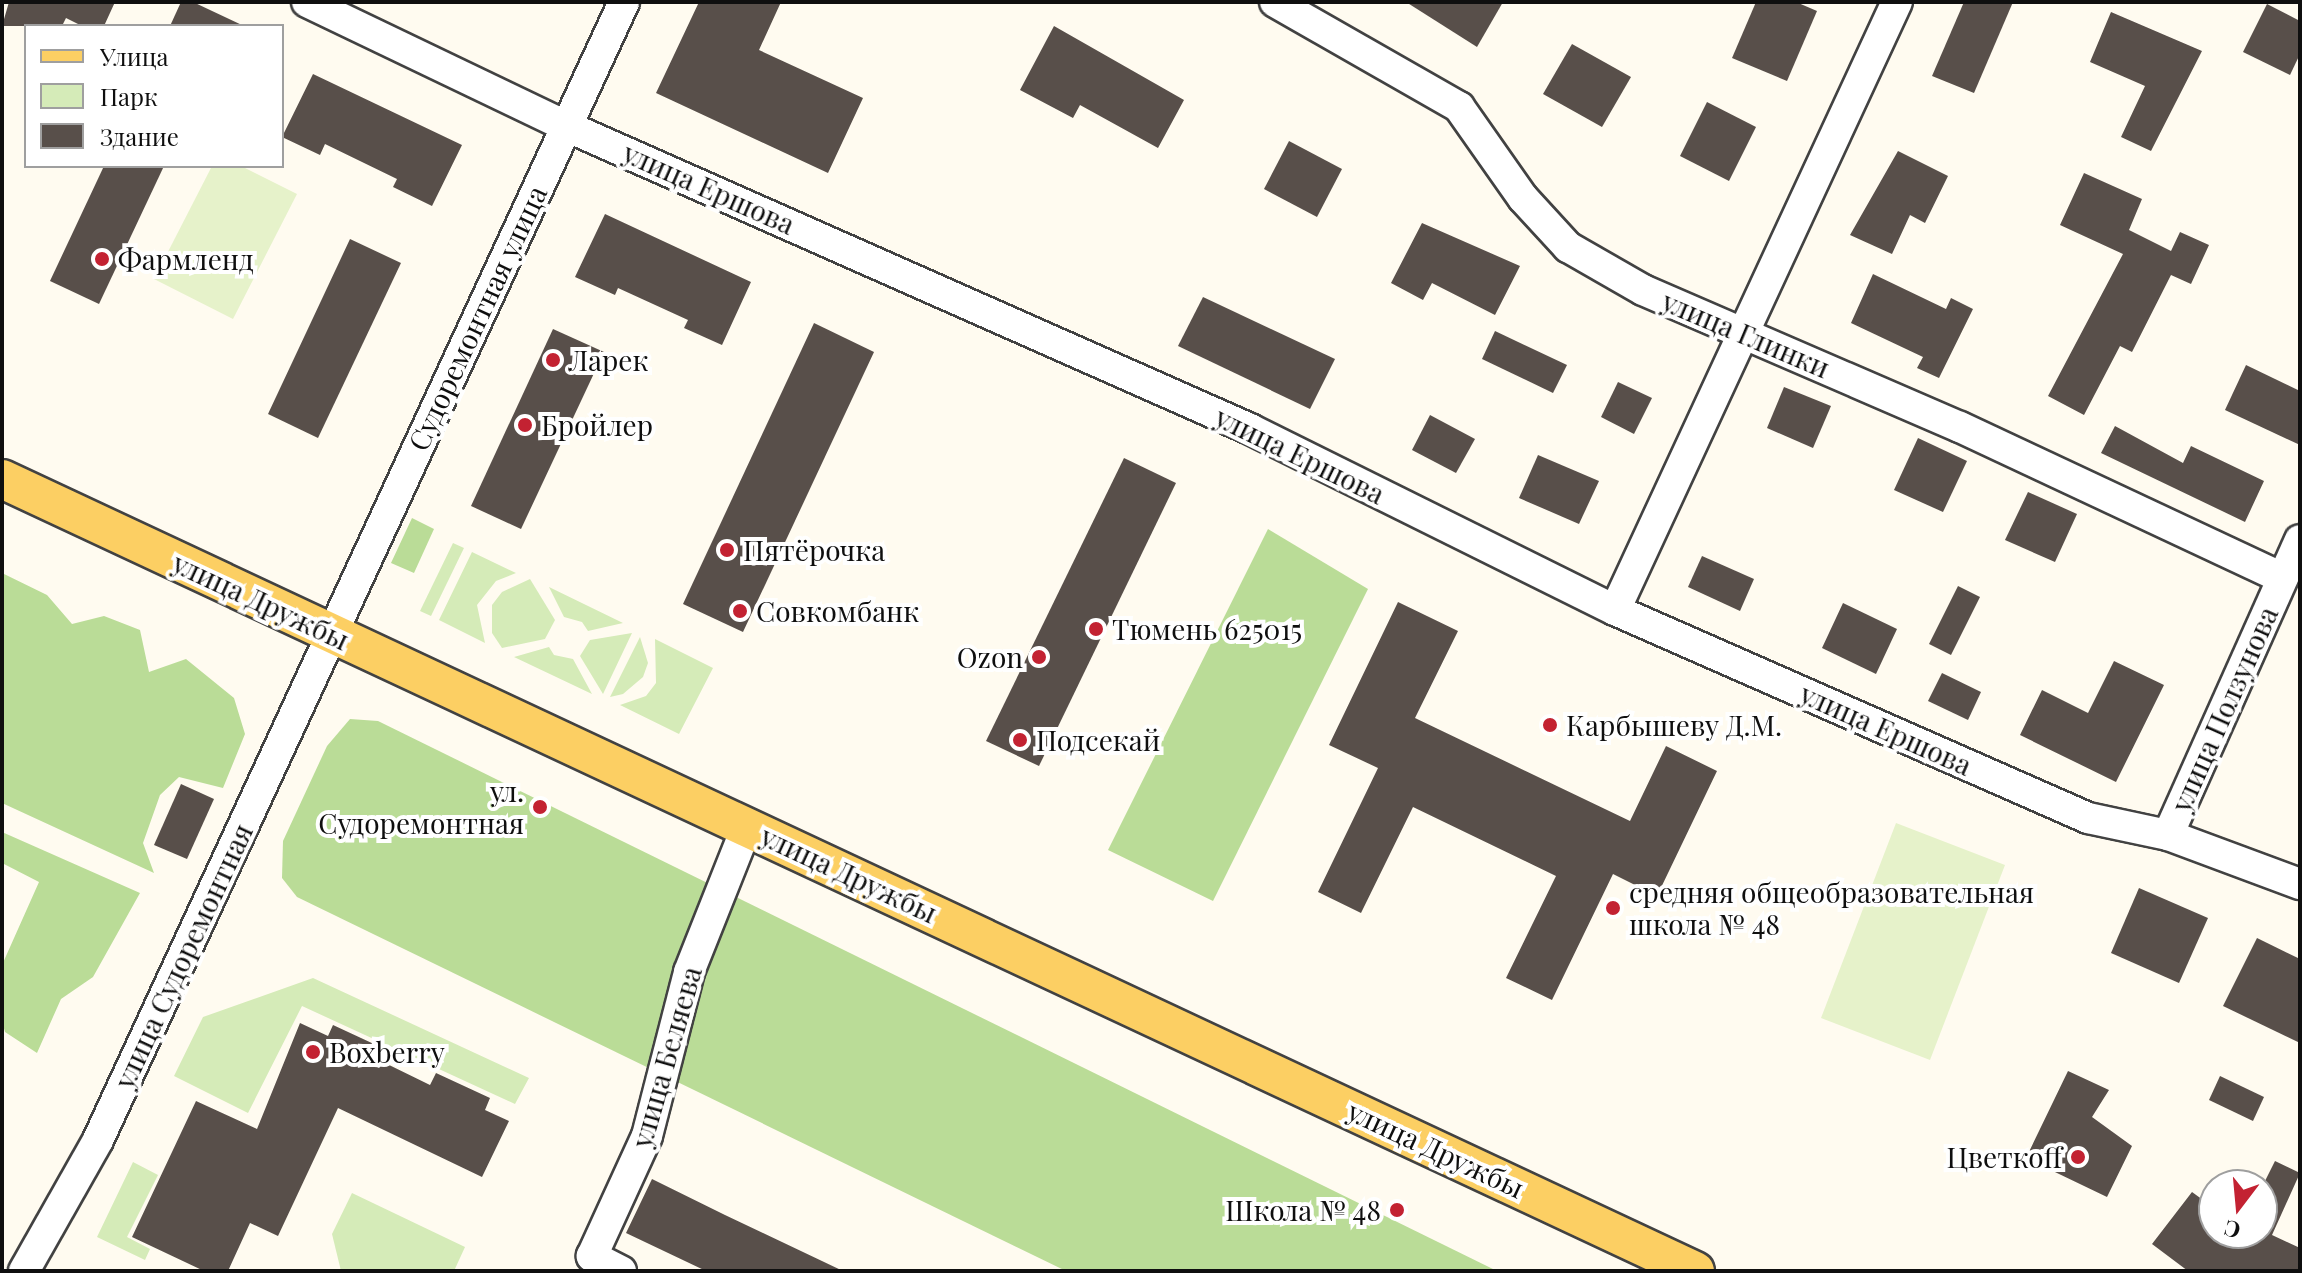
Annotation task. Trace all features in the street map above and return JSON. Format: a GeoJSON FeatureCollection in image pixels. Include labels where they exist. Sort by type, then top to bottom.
{"type":"FeatureCollection","features":[{"type":"Feature","properties":{"kind":"main road","name":"улица Дружбы"},"geometry":{"type":"LineString","coordinates":[[2,479],[1695,1271]]}},
{"type":"Feature","properties":{"kind":"street","name":"улица Ершова"},"geometry":{"type":"LineString","coordinates":[[307,2],[566,126],[1250,429],[1615,610],[2088,818],[2168,835],[2300,884]]}},
{"type":"Feature","properties":{"kind":"street","name":"Судоремонтная улица"},"geometry":{"type":"LineString","coordinates":[[330,634],[624,2]]}},
{"type":"Feature","properties":{"kind":"street","name":"улица Глинки"},"geometry":{"type":"LineString","coordinates":[[1275,2],[1459,107],[1523,198],[1568,247],[1744,338],[1947,422],[2282,578]]}},
{"type":"Feature","properties":{"kind":"street"},"geometry":{"type":"LineString","coordinates":[[1615,610],[1744,338],[1897,2]]}},
{"type":"Feature","properties":{"kind":"street","name":"улица Ползунова"},"geometry":{"type":"LineString","coordinates":[[2168,835],[2300,540]]}},
{"type":"Feature","properties":{"kind":"street","name":"улица Судоремонтная"},"geometry":{"type":"LineString","coordinates":[[24,1271],[98,1140],[330,634]]}},
{"type":"Feature","properties":{"kind":"street","name":"улица Беляева"},"geometry":{"type":"LineString","coordinates":[[621,1271],[592,1256],[647,1136],[689,972],[747,826]]}},
{"type":"Feature","properties":{"kind":"green space"},"geometry":{"type":"Polygon","coordinates":[[[211,168],[245,168],[297,194],[233,319],[154,279],[211,168]]]}},
{"type":"Feature","properties":{"kind":"green space"},"geometry":{"type":"Polygon","coordinates":[[[412,518],[434,529],[414,573],[391,563],[412,518]]]}},
{"type":"Feature","properties":{"kind":"green space"},"geometry":{"type":"Polygon","coordinates":[[[1268,529],[1368,589],[1213,901],[1108,850],[1268,529]]]}},
{"type":"Feature","properties":{"kind":"green space"},"geometry":{"type":"Polygon","coordinates":[[[453,543],[464,548],[431,616],[420,611],[453,543]]]}},
{"type":"Feature","properties":{"kind":"green space"},"geometry":{"type":"Polygon","coordinates":[[[472,552],[516,573],[496,581],[477,605],[485,643],[439,620],[472,552]]]}},
{"type":"Feature","properties":{"kind":"green space"},"geometry":{"type":"Polygon","coordinates":[[[2,573],[47,595],[72,624],[104,616],[140,630],[149,672],[186,659],[234,698],[245,734],[223,788],[179,777],[160,795],[143,843],[154,873],[2,803],[2,573]]]}},
{"type":"Feature","properties":{"kind":"green space"},"geometry":{"type":"Polygon","coordinates":[[[530,579],[555,620],[545,639],[502,648],[492,633],[492,605],[502,592],[530,579]]]}},
{"type":"Feature","properties":{"kind":"green space"},"geometry":{"type":"Polygon","coordinates":[[[549,587],[623,623],[588,631],[582,622],[564,617],[549,587]]]}},
{"type":"Feature","properties":{"kind":"green space"},"geometry":{"type":"Polygon","coordinates":[[[632,633],[603,694],[580,656],[590,640],[632,633]]]}},
{"type":"Feature","properties":{"kind":"green space"},"geometry":{"type":"Polygon","coordinates":[[[640,637],[648,663],[643,677],[623,694],[610,697],[640,637]]]}},
{"type":"Feature","properties":{"kind":"green space"},"geometry":{"type":"Polygon","coordinates":[[[655,639],[713,668],[679,734],[620,705],[646,696],[656,683],[655,639]]]}},
{"type":"Feature","properties":{"kind":"green space"},"geometry":{"type":"Polygon","coordinates":[[[549,647],[554,655],[573,659],[592,694],[514,657],[549,647]]]}},
{"type":"Feature","properties":{"kind":"green space"},"geometry":{"type":"Polygon","coordinates":[[[350,719],[378,721],[1497,1271],[1066,1271],[297,897],[282,878],[283,841],[327,746],[350,719]]]}},
{"type":"Feature","properties":{"kind":"green space"},"geometry":{"type":"Polygon","coordinates":[[[1896,823],[2005,865],[1930,1060],[1821,1018],[1896,823]]]}},
{"type":"Feature","properties":{"kind":"green space"},"geometry":{"type":"Polygon","coordinates":[[[2,832],[140,893],[93,977],[61,999],[37,1053],[5,1032],[2,1021],[2,965],[39,882],[2,863],[2,832]]]}},
{"type":"Feature","properties":{"kind":"green space"},"geometry":{"type":"Polygon","coordinates":[[[313,978],[529,1078],[515,1104],[302,1006],[248,1113],[174,1076],[203,1017],[313,978]]]}},
{"type":"Feature","properties":{"kind":"green space"},"geometry":{"type":"Polygon","coordinates":[[[133,1162],[158,1175],[127,1237],[150,1249],[145,1260],[97,1237],[133,1162]]]}},
{"type":"Feature","properties":{"kind":"green space"},"geometry":{"type":"Polygon","coordinates":[[[352,1193],[465,1247],[454,1271],[341,1271],[332,1234],[352,1193]]]}},
{"type":"Feature","properties":{"kind":"building"},"geometry":{"type":"Polygon","coordinates":[[[9,2],[115,2],[105,24],[78,24],[66,18],[63,24],[2,26],[9,2]]]}},
{"type":"Feature","properties":{"kind":"building"},"geometry":{"type":"Polygon","coordinates":[[[181,2],[193,2],[240,24],[171,24],[181,2]]]}},
{"type":"Feature","properties":{"kind":"building"},"geometry":{"type":"Polygon","coordinates":[[[699,2],[781,2],[759,50],[863,98],[828,173],[656,93],[699,2]]]}},
{"type":"Feature","properties":{"kind":"building"},"geometry":{"type":"Polygon","coordinates":[[[1406,2],[1503,2],[1477,47],[1406,2]]]}},
{"type":"Feature","properties":{"kind":"building"},"geometry":{"type":"Polygon","coordinates":[[[1756,2],[1796,2],[1817,11],[1787,81],[1732,58],[1756,2]]]}},
{"type":"Feature","properties":{"kind":"building"},"geometry":{"type":"Polygon","coordinates":[[[1964,2],[2013,2],[1974,93],[1932,76],[1964,2]]]}},
{"type":"Feature","properties":{"kind":"building"},"geometry":{"type":"Polygon","coordinates":[[[2267,4],[2300,21],[2300,54],[2290,75],[2243,52],[2267,4]]]}},
{"type":"Feature","properties":{"kind":"building"},"geometry":{"type":"Polygon","coordinates":[[[2111,12],[2202,51],[2151,151],[2121,137],[2145,86],[2090,62],[2111,12]]]}},
{"type":"Feature","properties":{"kind":"building"},"geometry":{"type":"Polygon","coordinates":[[[1054,26],[1184,100],[1158,148],[1080,105],[1073,118],[1020,90],[1054,26]]]}},
{"type":"Feature","properties":{"kind":"building"},"geometry":{"type":"Polygon","coordinates":[[[1572,44],[1631,77],[1602,127],[1543,94],[1572,44]]]}},
{"type":"Feature","properties":{"kind":"building"},"geometry":{"type":"Polygon","coordinates":[[[313,74],[462,145],[432,206],[393,187],[397,179],[325,144],[320,155],[284,138],[313,74]]]}},
{"type":"Feature","properties":{"kind":"building"},"geometry":{"type":"Polygon","coordinates":[[[1707,102],[1756,127],[1729,181],[1680,156],[1707,102]]]}},
{"type":"Feature","properties":{"kind":"building"},"geometry":{"type":"Polygon","coordinates":[[[1289,141],[1342,169],[1317,217],[1264,189],[1289,141]]]}},
{"type":"Feature","properties":{"kind":"building"},"geometry":{"type":"Polygon","coordinates":[[[1898,151],[1948,176],[1925,223],[1910,215],[1892,254],[1850,235],[1898,151]]]}},
{"type":"Feature","properties":{"kind":"building"},"geometry":{"type":"Polygon","coordinates":[[[103,168],[163,168],[99,304],[50,281],[103,168]]]}},
{"type":"Feature","properties":{"kind":"building"},"geometry":{"type":"Polygon","coordinates":[[[2084,173],[2142,199],[2129,230],[2171,251],[2180,232],[2209,245],[2191,284],[2171,275],[2132,352],[2120,346],[2084,415],[2048,396],[2123,254],[2060,225],[2084,173]]]}},
{"type":"Feature","properties":{"kind":"building"},"geometry":{"type":"Polygon","coordinates":[[[605,214],[751,282],[722,345],[684,328],[688,320],[618,288],[615,295],[575,277],[605,214]]]}},
{"type":"Feature","properties":{"kind":"building"},"geometry":{"type":"Polygon","coordinates":[[[1422,223],[1520,266],[1495,315],[1432,283],[1423,300],[1391,283],[1422,223]]]}},
{"type":"Feature","properties":{"kind":"building"},"geometry":{"type":"Polygon","coordinates":[[[350,239],[401,263],[318,438],[268,414],[350,239]]]}},
{"type":"Feature","properties":{"kind":"building"},"geometry":{"type":"Polygon","coordinates":[[[1873,274],[1946,309],[1951,298],[1973,309],[1939,378],[1917,368],[1923,357],[1851,323],[1873,274]]]}},
{"type":"Feature","properties":{"kind":"building"},"geometry":{"type":"Polygon","coordinates":[[[1203,297],[1335,359],[1310,409],[1178,346],[1203,297]]]}},
{"type":"Feature","properties":{"kind":"building"},"geometry":{"type":"Polygon","coordinates":[[[814,323],[874,352],[743,632],[683,604],[814,323]]]}},
{"type":"Feature","properties":{"kind":"building"},"geometry":{"type":"Polygon","coordinates":[[[553,329],[604,352],[521,529],[471,506],[553,329]]]}},
{"type":"Feature","properties":{"kind":"building"},"geometry":{"type":"Polygon","coordinates":[[[1495,331],[1567,365],[1553,393],[1482,359],[1495,331]]]}},
{"type":"Feature","properties":{"kind":"building"},"geometry":{"type":"Polygon","coordinates":[[[2246,365],[2300,391],[2300,445],[2225,410],[2246,365]]]}},
{"type":"Feature","properties":{"kind":"building"},"geometry":{"type":"Polygon","coordinates":[[[1618,382],[1652,398],[1634,434],[1601,417],[1618,382]]]}},
{"type":"Feature","properties":{"kind":"building"},"geometry":{"type":"Polygon","coordinates":[[[1784,387],[1831,406],[1813,448],[1767,428],[1784,387]]]}},
{"type":"Feature","properties":{"kind":"building"},"geometry":{"type":"Polygon","coordinates":[[[1430,415],[1475,439],[1456,473],[1412,450],[1430,415]]]}},
{"type":"Feature","properties":{"kind":"building"},"geometry":{"type":"Polygon","coordinates":[[[2115,426],[2183,463],[2191,446],[2264,481],[2245,522],[2101,453],[2115,426]]]}},
{"type":"Feature","properties":{"kind":"building"},"geometry":{"type":"Polygon","coordinates":[[[1918,438],[1967,461],[1943,512],[1894,490],[1918,438]]]}},
{"type":"Feature","properties":{"kind":"building"},"geometry":{"type":"Polygon","coordinates":[[[1538,455],[1599,481],[1579,524],[1519,498],[1538,455]]]}},
{"type":"Feature","properties":{"kind":"building"},"geometry":{"type":"Polygon","coordinates":[[[1124,458],[1176,483],[1039,766],[986,741],[1124,458]]]}},
{"type":"Feature","properties":{"kind":"building"},"geometry":{"type":"Polygon","coordinates":[[[2028,492],[2077,514],[2055,562],[2005,540],[2028,492]]]}},
{"type":"Feature","properties":{"kind":"building"},"geometry":{"type":"Polygon","coordinates":[[[1702,556],[1754,579],[1740,611],[1688,587],[1702,556]]]}},
{"type":"Feature","properties":{"kind":"building"},"geometry":{"type":"Polygon","coordinates":[[[1958,586],[1980,597],[1951,655],[1929,644],[1958,586]]]}},
{"type":"Feature","properties":{"kind":"building"},"geometry":{"type":"Polygon","coordinates":[[[1398,602],[1458,631],[1415,718],[1630,821],[1666,746],[1717,771],[1657,896],[1613,874],[1552,1000],[1506,978],[1556,876],[1413,807],[1361,913],[1318,892],[1378,768],[1329,745],[1398,602]]]}},
{"type":"Feature","properties":{"kind":"building"},"geometry":{"type":"Polygon","coordinates":[[[1843,603],[1897,629],[1876,674],[1822,648],[1843,603]]]}},
{"type":"Feature","properties":{"kind":"building"},"geometry":{"type":"Polygon","coordinates":[[[2114,661],[2164,685],[2116,782],[2020,735],[2042,690],[2088,713],[2114,661]]]}},
{"type":"Feature","properties":{"kind":"building"},"geometry":{"type":"Polygon","coordinates":[[[1942,673],[1981,692],[1968,720],[1928,701],[1942,673]]]}},
{"type":"Feature","properties":{"kind":"building"},"geometry":{"type":"Polygon","coordinates":[[[181,784],[214,799],[187,859],[154,845],[181,784]]]}},
{"type":"Feature","properties":{"kind":"building"},"geometry":{"type":"Polygon","coordinates":[[[2139,888],[2208,918],[2179,983],[2111,953],[2139,888]]]}},
{"type":"Feature","properties":{"kind":"building"},"geometry":{"type":"Polygon","coordinates":[[[2257,938],[2300,959],[2300,1043],[2223,1006],[2257,938]]]}},
{"type":"Feature","properties":{"kind":"building"},"geometry":{"type":"Polygon","coordinates":[[[300,1023],[328,1036],[333,1025],[389,1051],[383,1062],[430,1085],[436,1073],[490,1098],[485,1110],[509,1121],[482,1177],[338,1108],[278,1236],[250,1223],[228,1271],[204,1271],[132,1237],[196,1101],[257,1129],[300,1023]]]}},
{"type":"Feature","properties":{"kind":"building"},"geometry":{"type":"Polygon","coordinates":[[[2068,1071],[2109,1090],[2092,1117],[2132,1146],[2107,1197],[2026,1158],[2068,1071]]]}},
{"type":"Feature","properties":{"kind":"building"},"geometry":{"type":"Polygon","coordinates":[[[2220,1076],[2264,1097],[2253,1121],[2209,1100],[2220,1076]]]}},
{"type":"Feature","properties":{"kind":"building"},"geometry":{"type":"Polygon","coordinates":[[[2275,1161],[2300,1173],[2278,1222],[2278,1169],[2271,1169],[2275,1161]]]}},
{"type":"Feature","properties":{"kind":"building"},"geometry":{"type":"Polygon","coordinates":[[[652,1179],[843,1271],[706,1271],[626,1233],[652,1179]]]}},
{"type":"Feature","properties":{"kind":"building"},"geometry":{"type":"Polygon","coordinates":[[[2192,1192],[2198,1196],[2198,1249],[2278,1249],[2278,1238],[2300,1248],[2300,1271],[2188,1271],[2152,1244],[2192,1192]]]}},
{"type":"Feature","properties":{"kind":"place","name":"Фармленд"},"geometry":{"type":"Point","coordinates":[102,259]}},
{"type":"Feature","properties":{"kind":"place","name":"Ларек"},"geometry":{"type":"Point","coordinates":[553,360]}},
{"type":"Feature","properties":{"kind":"place","name":"Бройлер"},"geometry":{"type":"Point","coordinates":[525,425]}},
{"type":"Feature","properties":{"kind":"place","name":"Пятёрочка"},"geometry":{"type":"Point","coordinates":[727,550]}},
{"type":"Feature","properties":{"kind":"place","name":"Совкомбанк"},"geometry":{"type":"Point","coordinates":[740,611]}},
{"type":"Feature","properties":{"kind":"place","name":"Тюмень 625015"},"geometry":{"type":"Point","coordinates":[1096,629]}},
{"type":"Feature","properties":{"kind":"place","name":"Ozon"},"geometry":{"type":"Point","coordinates":[1039,657]}},
{"type":"Feature","properties":{"kind":"place","name":"Карбышеву Д.М."},"geometry":{"type":"Point","coordinates":[1550,725]}},
{"type":"Feature","properties":{"kind":"place","name":"Подсекай"},"geometry":{"type":"Point","coordinates":[1020,740]}},
{"type":"Feature","properties":{"kind":"place","name":"ул. Судоремонтная"},"geometry":{"type":"Point","coordinates":[540,807]}},
{"type":"Feature","properties":{"kind":"place","name":"средняя общеобразовательная школа № 48"},"geometry":{"type":"Point","coordinates":[1613,908]}},
{"type":"Feature","properties":{"kind":"place","name":"Boxberry"},"geometry":{"type":"Point","coordinates":[313,1052]}},
{"type":"Feature","properties":{"kind":"place","name":"Цветкоff"},"geometry":{"type":"Point","coordinates":[2078,1157]}},
{"type":"Feature","properties":{"kind":"place","name":"Школа № 48"},"geometry":{"type":"Point","coordinates":[1397,1210]}}]}
